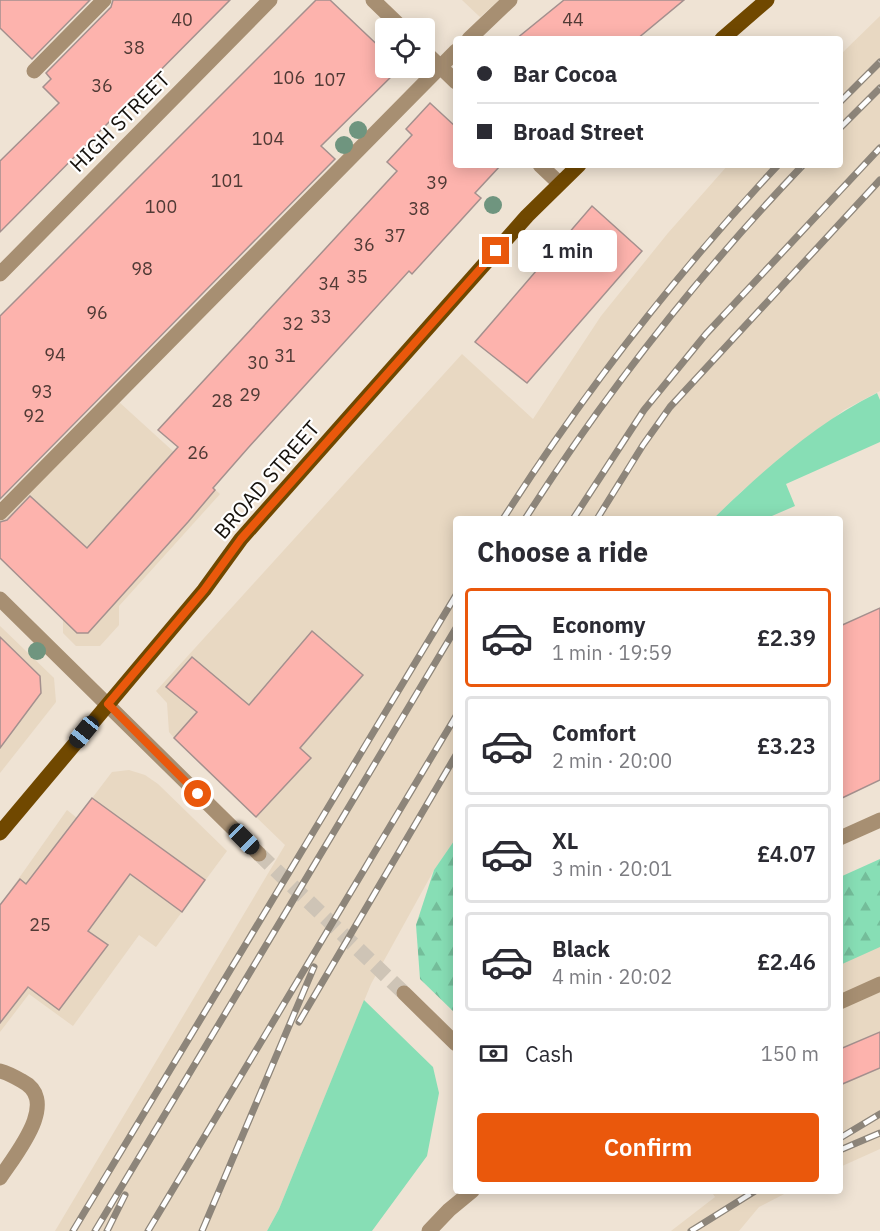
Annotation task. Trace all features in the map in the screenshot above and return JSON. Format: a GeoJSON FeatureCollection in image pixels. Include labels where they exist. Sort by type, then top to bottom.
{"type":"FeatureCollection","features":[{"type":"Feature","properties":{"kind":"main road"},"geometry":{"type":"LineString","coordinates":[[725,36],[767,0]]}},
{"type":"Feature","properties":{"kind":"main road","name":"BROAD STREET"},"geometry":{"type":"LineString","coordinates":[[0,833],[204,590],[241,539],[527,216],[576,168]]}},
{"type":"Feature","properties":{"kind":"street"},"geometry":{"type":"LineString","coordinates":[[34,71],[104,0]]}},
{"type":"Feature","properties":{"kind":"street","name":"HIGH STREET"},"geometry":{"type":"LineString","coordinates":[[0,274],[270,0]]}},
{"type":"Feature","properties":{"kind":"street"},"geometry":{"type":"LineString","coordinates":[[373,0],[392,18]]}},
{"type":"Feature","properties":{"kind":"street"},"geometry":{"type":"LineString","coordinates":[[472,36],[510,0]]}},
{"type":"Feature","properties":{"kind":"street"},"geometry":{"type":"LineString","coordinates":[[0,513],[453,54]]}},
{"type":"Feature","properties":{"kind":"street"},"geometry":{"type":"LineString","coordinates":[[435,61],[453,79]]}},
{"type":"Feature","properties":{"kind":"street"},"geometry":{"type":"LineString","coordinates":[[543,168],[559,183]]}},
{"type":"Feature","properties":{"kind":"street"},"geometry":{"type":"LineString","coordinates":[[0,598],[259,854]]}},
{"type":"Feature","properties":{"kind":"street"},"geometry":{"type":"LineString","coordinates":[[843,837],[880,820]]}},
{"type":"Feature","properties":{"kind":"street"},"geometry":{"type":"LineString","coordinates":[[843,1001],[880,984]]}},
{"type":"Feature","properties":{"kind":"street"},"geometry":{"type":"LineString","coordinates":[[404,993],[453,1041]]}},
{"type":"Feature","properties":{"kind":"street"},"geometry":{"type":"LineString","coordinates":[[0,1071],[30,1085],[38,1100],[34,1127],[0,1178]]}},
{"type":"Feature","properties":{"kind":"street"},"geometry":{"type":"LineString","coordinates":[[429,1231],[469,1194]]}},
{"type":"Feature","properties":{"kind":"shaded area"},"geometry":{"type":"Polygon","coordinates":[[[462,0],[499,0],[480,17],[462,0]]]}},
{"type":"Feature","properties":{"kind":"shaded area"},"geometry":{"type":"Polygon","coordinates":[[[880,16],[880,391],[844,410],[742,491],[716,516],[453,516],[453,842],[434,870],[371,984],[279,1209],[267,1231],[55,1231],[285,845],[174,738],[169,732],[167,703],[156,691],[462,354],[533,419],[601,316],[668,233],[725,168],[843,168],[843,52],[880,16]]]}},
{"type":"Feature","properties":{"kind":"shaded area"},"geometry":{"type":"Polygon","coordinates":[[[119,402],[220,494],[119,606],[119,625],[100,646],[76,646],[63,633],[63,619],[0,522],[119,402]]]}},
{"type":"Feature","properties":{"kind":"shaded area"},"geometry":{"type":"Polygon","coordinates":[[[0,626],[54,678],[56,702],[0,773],[0,626]]]}},
{"type":"Feature","properties":{"kind":"shaded area"},"geometry":{"type":"Polygon","coordinates":[[[129,770],[145,775],[158,784],[227,851],[156,947],[139,935],[73,1026],[29,994],[0,1032],[0,905],[67,810],[77,818],[112,772],[129,770]]]}},
{"type":"Feature","properties":{"kind":"shaded area"},"geometry":{"type":"Polygon","coordinates":[[[880,918],[880,1149],[843,1166],[843,936],[880,918]]]}},
{"type":"Feature","properties":{"kind":"shaded area"},"geometry":{"type":"Polygon","coordinates":[[[713,1194],[784,1194],[759,1207],[739,1231],[671,1231],[715,1197],[713,1194]]]}},
{"type":"Feature","properties":{"kind":"green space"},"geometry":{"type":"Polygon","coordinates":[[[877,393],[880,400],[880,442],[786,484],[795,506],[772,516],[716,516],[790,450],[854,405],[877,393]]]}},
{"type":"Feature","properties":{"kind":"green space"},"geometry":{"type":"Polygon","coordinates":[[[453,842],[453,1011],[420,979],[416,925],[434,870],[453,842]]]}},
{"type":"Feature","properties":{"kind":"green space"},"geometry":{"type":"Polygon","coordinates":[[[880,859],[880,947],[843,964],[843,876],[880,859]]]}},
{"type":"Feature","properties":{"kind":"green space"},"geometry":{"type":"Polygon","coordinates":[[[364,1000],[433,1067],[439,1093],[427,1156],[372,1231],[267,1231],[279,1209],[364,1000]]]}},
{"type":"Feature","properties":{"kind":"building"},"geometry":{"type":"Polygon","coordinates":[[[0,0],[90,0],[32,59],[0,28],[0,0]]]}},
{"type":"Feature","properties":{"kind":"building"},"geometry":{"type":"Polygon","coordinates":[[[113,0],[230,0],[0,232],[0,161],[59,103],[43,87],[51,79],[46,73],[111,7],[113,0]]]}},
{"type":"Feature","properties":{"kind":"building"},"geometry":{"type":"Polygon","coordinates":[[[316,0],[330,0],[375,43],[375,78],[390,78],[321,146],[335,159],[0,499],[0,316],[316,0]]]}},
{"type":"Feature","properties":{"kind":"building"},"geometry":{"type":"Polygon","coordinates":[[[564,0],[684,0],[641,36],[520,36],[564,0]]]}},
{"type":"Feature","properties":{"kind":"building"},"geometry":{"type":"Polygon","coordinates":[[[430,103],[453,124],[453,168],[498,168],[475,193],[481,198],[412,274],[409,271],[248,448],[213,488],[215,490],[188,522],[88,633],[77,633],[0,558],[0,522],[7,520],[30,496],[87,548],[178,447],[158,430],[397,171],[387,162],[412,135],[406,129],[430,103]]]}},
{"type":"Feature","properties":{"kind":"building"},"geometry":{"type":"Polygon","coordinates":[[[592,206],[642,251],[527,383],[475,342],[592,206]]]}},
{"type":"Feature","properties":{"kind":"building"},"geometry":{"type":"Polygon","coordinates":[[[880,608],[880,780],[843,798],[843,625],[880,608]]]}},
{"type":"Feature","properties":{"kind":"building"},"geometry":{"type":"Polygon","coordinates":[[[312,631],[363,675],[300,748],[311,758],[256,817],[174,738],[197,712],[166,687],[192,657],[249,705],[312,631]]]}},
{"type":"Feature","properties":{"kind":"building"},"geometry":{"type":"Polygon","coordinates":[[[0,637],[40,676],[41,693],[0,748],[0,637]]]}},
{"type":"Feature","properties":{"kind":"building"},"geometry":{"type":"Polygon","coordinates":[[[92,798],[205,880],[182,912],[130,874],[88,931],[108,945],[59,1010],[28,987],[0,1023],[0,905],[20,879],[26,884],[92,798]]]}},
{"type":"Feature","properties":{"kind":"building"},"geometry":{"type":"Polygon","coordinates":[[[880,1032],[880,1068],[843,1084],[843,1048],[880,1032]]]}},
{"type":"Feature","properties":{"kind":"tunnel"},"geometry":{"type":"LineString","coordinates":[[259,854],[404,993]]}},
{"type":"Feature","properties":{"kind":"railway"},"geometry":{"type":"LineString","coordinates":[[843,99],[880,62]]}},
{"type":"Feature","properties":{"kind":"railway"},"geometry":{"type":"LineString","coordinates":[[843,125],[880,88]]}},
{"type":"Feature","properties":{"kind":"railway"},"geometry":{"type":"LineString","coordinates":[[575,516],[644,410],[706,334],[880,148]]}},
{"type":"Feature","properties":{"kind":"railway"},"geometry":{"type":"LineString","coordinates":[[505,516],[598,380],[632,336],[703,249],[775,168]]}},
{"type":"Feature","properties":{"kind":"railway"},"geometry":{"type":"LineString","coordinates":[[527,516],[588,425],[655,335],[727,248],[800,168]]}},
{"type":"Feature","properties":{"kind":"railway"},"geometry":{"type":"LineString","coordinates":[[599,516],[643,445],[670,407],[880,180]]}},
{"type":"Feature","properties":{"kind":"railway"},"geometry":{"type":"LineString","coordinates":[[73,1231],[453,600]]}},
{"type":"Feature","properties":{"kind":"railway"},"geometry":{"type":"LineString","coordinates":[[95,1231],[453,633]]}},
{"type":"Feature","properties":{"kind":"railway"},"geometry":{"type":"LineString","coordinates":[[148,1231],[453,721]]}},
{"type":"Feature","properties":{"kind":"railway"},"geometry":{"type":"LineString","coordinates":[[299,1022],[453,760]]}},
{"type":"Feature","properties":{"kind":"railway"},"geometry":{"type":"LineString","coordinates":[[202,1231],[314,967]]}},
{"type":"Feature","properties":{"kind":"railway"},"geometry":{"type":"LineString","coordinates":[[843,1136],[880,1114]]}},
{"type":"Feature","properties":{"kind":"railway"},"geometry":{"type":"LineString","coordinates":[[843,1149],[880,1133]]}},
{"type":"Feature","properties":{"kind":"railway"},"geometry":{"type":"LineString","coordinates":[[691,1231],[750,1194]]}},
{"type":"Feature","properties":{"kind":"railway"},"geometry":{"type":"LineString","coordinates":[[107,1231],[125,1195]]}},
{"type":"Feature","properties":{"kind":"route"},"geometry":{"type":"LineString","coordinates":[[198,794],[108,704],[204,590],[241,539],[496,251]]}}]}
